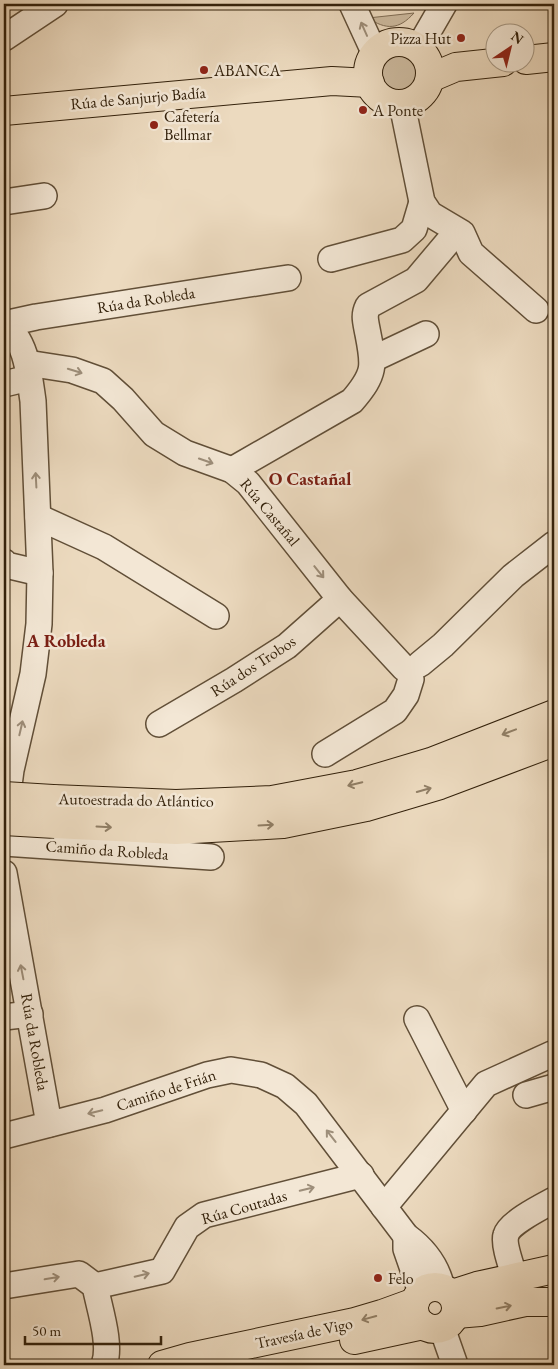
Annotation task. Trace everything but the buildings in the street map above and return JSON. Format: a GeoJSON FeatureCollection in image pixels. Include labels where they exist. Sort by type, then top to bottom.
{"type":"FeatureCollection","features":[{"type":"Feature","properties":{"kind":"main road","name":"Rúa de Sanjurjo Badía"},"geometry":{"type":"LineString","coordinates":[[4,111],[332,81],[372,66],[382,47],[391,44],[409,45],[424,61]]}},
{"type":"Feature","properties":{"kind":"main road"},"geometry":{"type":"LineString","coordinates":[[536,59],[554,58]]}},
{"type":"Feature","properties":{"kind":"main road"},"geometry":{"type":"LineString","coordinates":[[372,66],[374,92],[382,99],[402,104],[412,101],[421,95],[427,86],[424,61],[456,66],[486,63]]}},
{"type":"Feature","properties":{"kind":"main road","name":"Autoestrada do Atlántico"},"geometry":{"type":"LineString","coordinates":[[4,821],[54,811],[272,800],[366,781],[431,762],[554,714]]}},
{"type":"Feature","properties":{"kind":"main road","name":"Autoestrada do Atlántico"},"geometry":{"type":"LineString","coordinates":[[4,796],[54,811],[176,830],[283,824],[366,807],[440,786],[554,742]]}},
{"type":"Feature","properties":{"kind":"main road","name":"Travesía de Vigo"},"geometry":{"type":"LineString","coordinates":[[240,1365],[436,1306],[514,1278],[554,1269]]}},
{"type":"Feature","properties":{"kind":"main road","name":"Travesía de Vigo"},"geometry":{"type":"LineString","coordinates":[[162,1365],[190,1357],[355,1322],[382,1314],[436,1306],[480,1312],[525,1302],[554,1302]]}},
{"type":"Feature","properties":{"kind":"main road"},"geometry":{"type":"LineString","coordinates":[[140,1365],[190,1357]]}},
{"type":"Feature","properties":{"kind":"street"},"geometry":{"type":"LineString","coordinates":[[352,4],[372,66]]}},
{"type":"Feature","properties":{"kind":"street"},"geometry":{"type":"LineString","coordinates":[[424,61],[444,4]]}},
{"type":"Feature","properties":{"kind":"street"},"geometry":{"type":"LineString","coordinates":[[4,38],[45,7]]}},
{"type":"Feature","properties":{"kind":"street"},"geometry":{"type":"LineString","coordinates":[[402,104],[422,202],[430,214],[462,234],[471,253],[536,310]]}},
{"type":"Feature","properties":{"kind":"street"},"geometry":{"type":"LineString","coordinates":[[4,202],[44,196]]}},
{"type":"Feature","properties":{"kind":"street"},"geometry":{"type":"LineString","coordinates":[[331,259],[402,240],[414,229],[422,202]]}},
{"type":"Feature","properties":{"kind":"street"},"geometry":{"type":"LineString","coordinates":[[232,470],[352,401],[366,385],[373,369],[373,359],[364,314],[368,306],[416,280],[448,242]]}},
{"type":"Feature","properties":{"kind":"street","name":"Rúa da Robleda"},"geometry":{"type":"LineString","coordinates":[[4,324],[36,317],[288,278]]}},
{"type":"Feature","properties":{"kind":"street","name":"Rúa da Robleda"},"geometry":{"type":"LineString","coordinates":[[4,324],[18,339],[28,370],[33,401],[40,573],[39,624],[34,674],[7,770],[4,828]]}},
{"type":"Feature","properties":{"kind":"street"},"geometry":{"type":"LineString","coordinates":[[373,359],[426,334]]}},
{"type":"Feature","properties":{"kind":"street"},"geometry":{"type":"LineString","coordinates":[[4,384],[28,370]]}},
{"type":"Feature","properties":{"kind":"street","name":"Rúa Castañal"},"geometry":{"type":"LineString","coordinates":[[28,370],[72,370],[104,381],[154,434],[185,453],[232,470],[248,483],[340,599],[412,670]]}},
{"type":"Feature","properties":{"kind":"street"},"geometry":{"type":"LineString","coordinates":[[38,516],[104,547],[216,616]]}},
{"type":"Feature","properties":{"kind":"street"},"geometry":{"type":"LineString","coordinates":[[325,754],[395,712],[406,695],[412,670],[443,645],[513,576],[554,544]]}},
{"type":"Feature","properties":{"kind":"street"},"geometry":{"type":"LineString","coordinates":[[4,562],[6,565],[40,573]]}},
{"type":"Feature","properties":{"kind":"street","name":"Rúa dos Trobos"},"geometry":{"type":"LineString","coordinates":[[159,724],[287,646],[340,599]]}},
{"type":"Feature","properties":{"kind":"street","name":"Camiño da Robleda"},"geometry":{"type":"LineString","coordinates":[[4,843],[210,857]]}},
{"type":"Feature","properties":{"kind":"street","name":"Rúa da Robleda"},"geometry":{"type":"LineString","coordinates":[[4,872],[49,1124]]}},
{"type":"Feature","properties":{"kind":"street"},"geometry":{"type":"LineString","coordinates":[[4,1017],[30,1014]]}},
{"type":"Feature","properties":{"kind":"street"},"geometry":{"type":"LineString","coordinates":[[417,1019],[464,1111]]}},
{"type":"Feature","properties":{"kind":"street"},"geometry":{"type":"LineString","coordinates":[[384,1207],[486,1084],[552,1054]]}},
{"type":"Feature","properties":{"kind":"street","name":"Camiño de Frián"},"geometry":{"type":"LineString","coordinates":[[4,1136],[105,1110],[207,1075],[230,1070],[260,1075],[284,1086],[306,1104],[406,1236],[416,1243],[437,1270],[436,1306],[455,1365]]}},
{"type":"Feature","properties":{"kind":"street"},"geometry":{"type":"LineString","coordinates":[[526,1095],[554,1088]]}},
{"type":"Feature","properties":{"kind":"street","name":"Rúa Coutadas"},"geometry":{"type":"LineString","coordinates":[[95,1286],[162,1270],[187,1227],[204,1215],[361,1175]]}},
{"type":"Feature","properties":{"kind":"street"},"geometry":{"type":"LineString","coordinates":[[514,1278],[506,1234],[515,1224],[554,1200]]}},
{"type":"Feature","properties":{"kind":"street"},"geometry":{"type":"LineString","coordinates":[[4,1286],[80,1274],[95,1286],[106,1340],[107,1353],[104,1365]]}},
{"type":"Feature","properties":{"kind":"shaded area"},"geometry":{"type":"Polygon","coordinates":[[[414,13],[403,23],[392,26],[381,25],[368,18],[414,13]]]}},
{"type":"Feature","properties":{"kind":"shaded area"},"geometry":{"type":"Polygon","coordinates":[[[399,55],[406,56],[412,60],[416,66],[416,80],[412,86],[406,90],[399,91],[392,90],[386,86],[382,80],[381,73],[382,66],[386,60],[392,56],[399,55]]]}},
{"type":"Feature","properties":{"kind":"place","name":"Pizza Hut"},"geometry":{"type":"Point","coordinates":[461,38]}},
{"type":"Feature","properties":{"kind":"place","name":"ABANCA"},"geometry":{"type":"Point","coordinates":[204,70]}},
{"type":"Feature","properties":{"kind":"place","name":"A Ponte"},"geometry":{"type":"Point","coordinates":[363,110]}},
{"type":"Feature","properties":{"kind":"place","name":"Cafetería Bellmar"},"geometry":{"type":"Point","coordinates":[154,125]}},
{"type":"Feature","properties":{"kind":"place","name":"Felo"},"geometry":{"type":"Point","coordinates":[378,1278]}},
{"type":"Feature","properties":{"kind":"district","name":"O Castañal"},"geometry":{"type":"Point","coordinates":[310,478]}},
{"type":"Feature","properties":{"kind":"district","name":"A Robleda"},"geometry":{"type":"Point","coordinates":[66,640]}}]}
